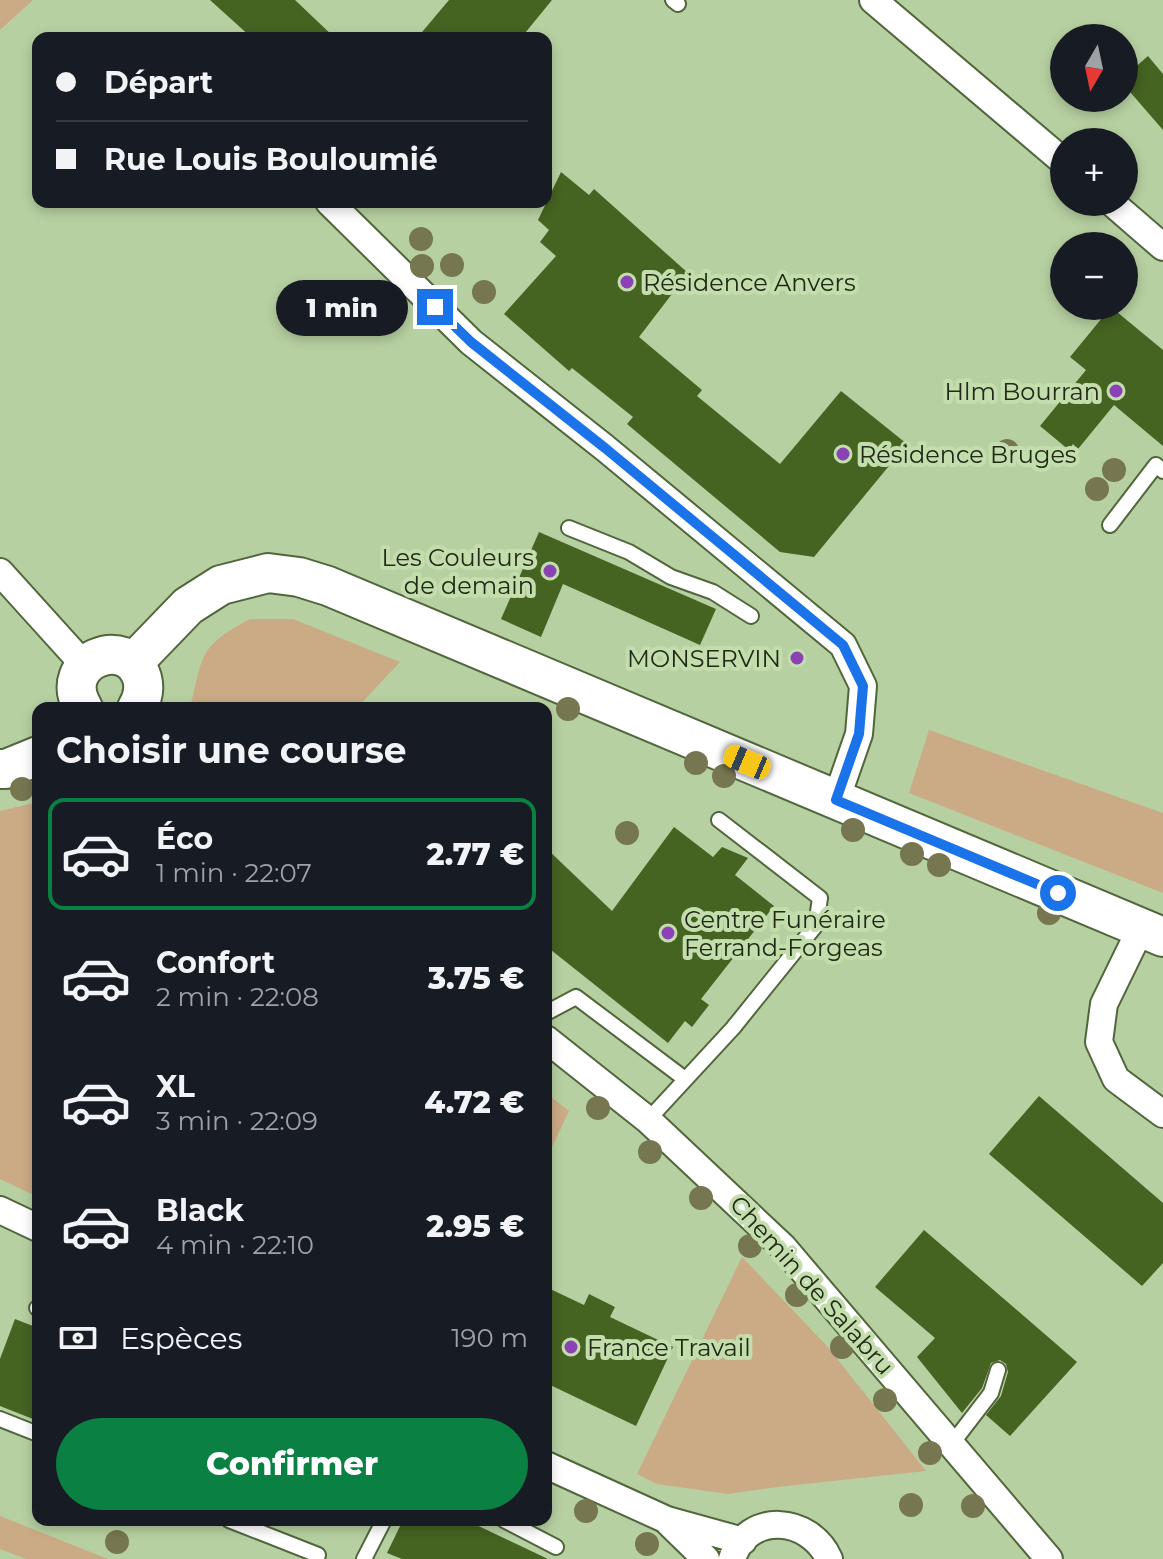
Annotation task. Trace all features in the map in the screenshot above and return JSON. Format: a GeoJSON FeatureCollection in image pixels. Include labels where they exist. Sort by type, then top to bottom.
{"type":"FeatureCollection","features":[{"type":"Feature","properties":{"kind":"main road"},"geometry":{"type":"LineString","coordinates":[[133,663],[188,606],[221,585],[268,573],[299,577],[328,586],[1152,932]]}},
{"type":"Feature","properties":{"kind":"main road"},"geometry":{"type":"LineString","coordinates":[[81,702],[77,683],[85,666],[103,655],[114,655],[133,663],[143,681],[141,702]]}},
{"type":"Feature","properties":{"kind":"main road"},"geometry":{"type":"LineString","coordinates":[[0,769],[32,758]]}},
{"type":"Feature","properties":{"kind":"street"},"geometry":{"type":"LineString","coordinates":[[873,0],[1050,150]]}},
{"type":"Feature","properties":{"kind":"street"},"geometry":{"type":"LineString","coordinates":[[335,208],[471,342],[605,448],[843,645],[863,686],[859,734],[836,800]]}},
{"type":"Feature","properties":{"kind":"street"},"geometry":{"type":"LineString","coordinates":[[1127,216],[1163,247]]}},
{"type":"Feature","properties":{"kind":"street"},"geometry":{"type":"LineString","coordinates":[[0,572],[85,666]]}},
{"type":"Feature","properties":{"kind":"street"},"geometry":{"type":"LineString","coordinates":[[1152,932],[1104,1004],[1099,1042],[1116,1079],[1163,1114]]}},
{"type":"Feature","properties":{"kind":"street","name":"Chemin de Salabru"},"geometry":{"type":"LineString","coordinates":[[552,1044],[648,1120],[783,1247],[1049,1559]]}},
{"type":"Feature","properties":{"kind":"street"},"geometry":{"type":"LineString","coordinates":[[0,1210],[32,1225]]}},
{"type":"Feature","properties":{"kind":"street"},"geometry":{"type":"LineString","coordinates":[[552,1468],[738,1550],[755,1531],[770,1525],[785,1524],[814,1536],[829,1559]]}},
{"type":"Feature","properties":{"kind":"street"},"geometry":{"type":"LineString","coordinates":[[667,1520],[706,1559]]}},
{"type":"Feature","properties":{"kind":"lane"},"geometry":{"type":"LineString","coordinates":[[1110,525],[1156,465],[1163,471]]}},
{"type":"Feature","properties":{"kind":"lane"},"geometry":{"type":"LineString","coordinates":[[569,528],[629,552],[671,577],[713,592],[751,616]]}},
{"type":"Feature","properties":{"kind":"lane"},"geometry":{"type":"LineString","coordinates":[[648,1120],[733,1028],[816,925],[820,898],[719,820]]}},
{"type":"Feature","properties":{"kind":"lane"},"geometry":{"type":"LineString","coordinates":[[552,1010],[576,997],[685,1079]]}},
{"type":"Feature","properties":{"kind":"lane"},"geometry":{"type":"LineString","coordinates":[[951,1445],[991,1393],[998,1370]]}},
{"type":"Feature","properties":{"kind":"lane"},"geometry":{"type":"LineString","coordinates":[[0,1419],[32,1432]]}},
{"type":"Feature","properties":{"kind":"lane"},"geometry":{"type":"LineString","coordinates":[[244,1526],[318,1555]]}},
{"type":"Feature","properties":{"kind":"lane"},"geometry":{"type":"LineString","coordinates":[[364,1559],[381,1526]]}},
{"type":"Feature","properties":{"kind":"lane"},"geometry":{"type":"LineString","coordinates":[[516,1526],[556,1547]]}},
{"type":"Feature","properties":{"kind":"shaded area"},"geometry":{"type":"Polygon","coordinates":[[[0,0],[33,0],[0,30],[0,0]]]}},
{"type":"Feature","properties":{"kind":"shaded area"},"geometry":{"type":"Polygon","coordinates":[[[250,619],[293,619],[400,662],[363,702],[191,702],[206,653],[233,629],[250,619]]]}},
{"type":"Feature","properties":{"kind":"shaded area"},"geometry":{"type":"Polygon","coordinates":[[[929,730],[1163,813],[1163,893],[909,793],[929,730]]]}},
{"type":"Feature","properties":{"kind":"shaded area"},"geometry":{"type":"Polygon","coordinates":[[[32,803],[32,1194],[0,1179],[0,811],[32,803]]]}},
{"type":"Feature","properties":{"kind":"shaded area"},"geometry":{"type":"Polygon","coordinates":[[[552,1098],[569,1111],[552,1147],[552,1098]]]}},
{"type":"Feature","properties":{"kind":"shaded area"},"geometry":{"type":"Polygon","coordinates":[[[742,1257],[827,1346],[926,1471],[728,1494],[657,1484],[637,1474],[742,1257]]]}},
{"type":"Feature","properties":{"kind":"shaded area"},"geometry":{"type":"Polygon","coordinates":[[[0,1516],[108,1559],[26,1559],[0,1549],[0,1516]]]}},
{"type":"Feature","properties":{"kind":"building"},"geometry":{"type":"Polygon","coordinates":[[[210,0],[295,0],[329,32],[245,32],[210,0]]]}},
{"type":"Feature","properties":{"kind":"building"},"geometry":{"type":"Polygon","coordinates":[[[449,0],[552,0],[526,32],[422,32],[449,0]]]}},
{"type":"Feature","properties":{"kind":"building"},"geometry":{"type":"Polygon","coordinates":[[[1148,56],[1163,74],[1163,130],[1138,101],[1138,65],[1148,56]]]}},
{"type":"Feature","properties":{"kind":"building"},"geometry":{"type":"Polygon","coordinates":[[[561,172],[589,195],[594,189],[688,273],[639,337],[702,390],[697,396],[780,464],[841,391],[907,444],[814,557],[780,552],[627,424],[633,417],[572,368],[569,371],[504,314],[556,256],[540,242],[549,230],[538,220],[544,208],[552,208],[552,191],[561,172]]]}},
{"type":"Feature","properties":{"kind":"building","name":"Hlm Bourran"},"geometry":{"type":"Polygon","coordinates":[[[1100,320],[1127,320],[1163,350],[1163,446],[1114,405],[1078,449],[1073,444],[1069,450],[1040,426],[1086,370],[1070,357],[1100,320]]]}},
{"type":"Feature","properties":{"kind":"building"},"geometry":{"type":"Polygon","coordinates":[[[539,532],[716,609],[700,645],[563,584],[541,637],[501,619],[539,532]]]}},
{"type":"Feature","properties":{"kind":"building"},"geometry":{"type":"Polygon","coordinates":[[[674,827],[713,857],[722,847],[748,858],[735,875],[774,906],[701,999],[709,1005],[692,1027],[685,1021],[668,1043],[552,951],[552,854],[612,911],[674,827]]]}},
{"type":"Feature","properties":{"kind":"building"},"geometry":{"type":"Polygon","coordinates":[[[1039,1096],[1163,1203],[1163,1263],[1142,1286],[989,1154],[1039,1096]]]}},
{"type":"Feature","properties":{"kind":"building"},"geometry":{"type":"Polygon","coordinates":[[[924,1230],[1077,1362],[1010,1436],[986,1415],[1001,1396],[1008,1372],[1006,1364],[1000,1360],[991,1363],[982,1388],[962,1413],[917,1357],[935,1338],[875,1287],[924,1230]]]}},
{"type":"Feature","properties":{"kind":"building"},"geometry":{"type":"Polygon","coordinates":[[[552,1290],[584,1305],[589,1294],[615,1307],[610,1317],[673,1347],[636,1426],[552,1386],[552,1290]]]}},
{"type":"Feature","properties":{"kind":"building"},"geometry":{"type":"Polygon","coordinates":[[[15,1319],[32,1326],[32,1419],[0,1406],[0,1359],[15,1319]]]}},
{"type":"Feature","properties":{"kind":"building"},"geometry":{"type":"Polygon","coordinates":[[[400,1526],[479,1526],[548,1559],[402,1559],[387,1553],[400,1526]]]}},
{"type":"Feature","properties":{"kind":"place","name":"Résidence Anvers"},"geometry":{"type":"Point","coordinates":[627,282]}},
{"type":"Feature","properties":{"kind":"place","name":"Hlm Bourran"},"geometry":{"type":"Point","coordinates":[1116,391]}},
{"type":"Feature","properties":{"kind":"place","name":"Résidence Bruges"},"geometry":{"type":"Point","coordinates":[843,454]}},
{"type":"Feature","properties":{"kind":"place","name":"Les Couleurs de demain"},"geometry":{"type":"Point","coordinates":[550,571]}},
{"type":"Feature","properties":{"kind":"place","name":"MONSERVIN"},"geometry":{"type":"Point","coordinates":[797,658]}},
{"type":"Feature","properties":{"kind":"place","name":"Centre Funéraire Ferrand-Forgeas"},"geometry":{"type":"Point","coordinates":[668,933]}},
{"type":"Feature","properties":{"kind":"place","name":"France Travail"},"geometry":{"type":"Point","coordinates":[571,1347]}},
{"type":"Feature","properties":{"kind":"route"},"geometry":{"type":"LineString","coordinates":[[435,307],[471,342],[605,448],[843,645],[863,686],[859,734],[836,800],[1058,893]]}}]}
